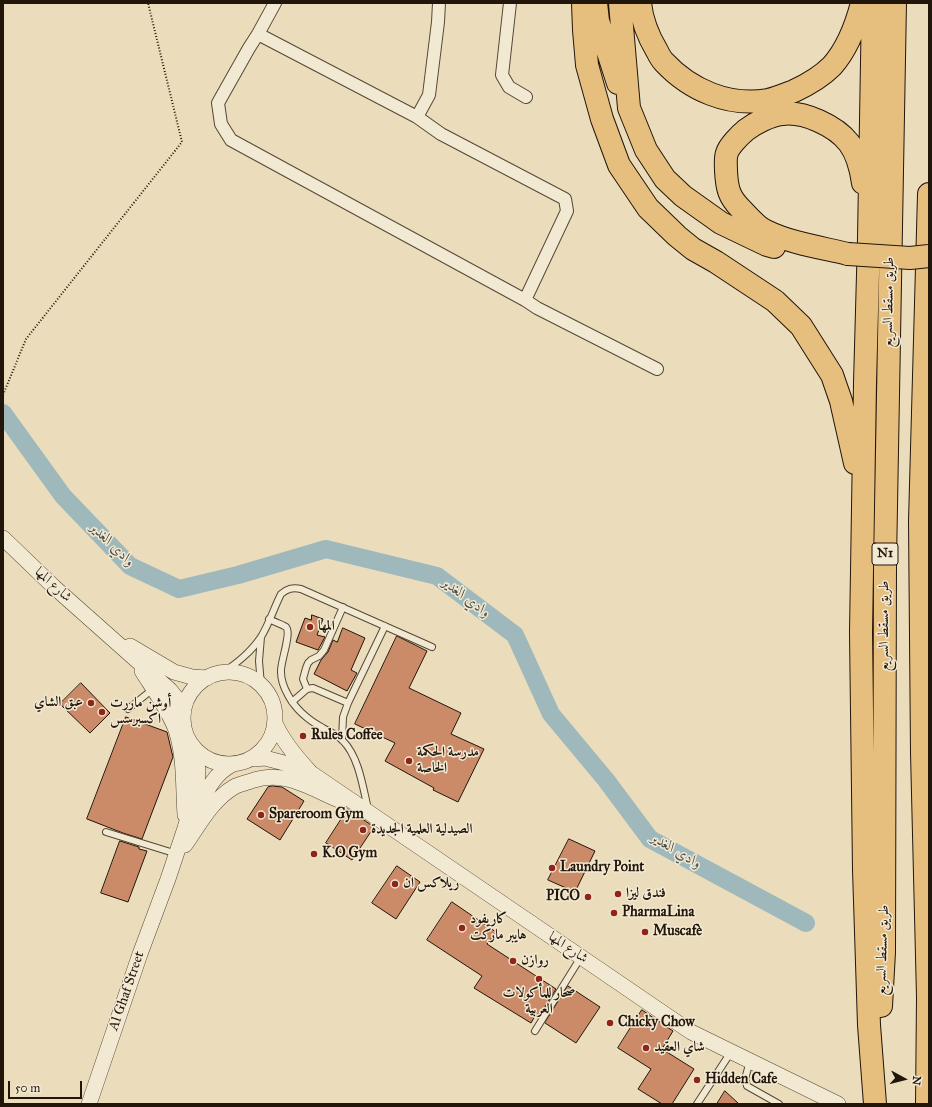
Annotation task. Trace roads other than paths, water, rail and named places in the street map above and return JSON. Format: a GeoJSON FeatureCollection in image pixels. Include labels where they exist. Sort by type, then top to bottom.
{"type":"FeatureCollection","features":[{"type":"Feature","properties":{"kind":"highway"},"geometry":{"type":"LineString","coordinates":[[583,3],[587,65],[602,119],[618,165],[648,208],[677,236],[693,249],[716,262],[775,301],[802,326],[832,375],[841,401],[863,498]]}},
{"type":"Feature","properties":{"kind":"highway"},"geometry":{"type":"LineString","coordinates":[[596,3],[598,21],[621,93],[629,108],[646,150],[665,179],[683,196],[721,223],[767,245],[812,259],[910,258],[929,256]]}},
{"type":"Feature","properties":{"kind":"highway"},"geometry":{"type":"LineString","coordinates":[[620,3],[629,108]]}},
{"type":"Feature","properties":{"kind":"highway"},"geometry":{"type":"LineString","coordinates":[[640,3],[645,29],[652,43],[663,61],[676,74],[694,87],[711,95],[746,102],[768,100],[783,96],[801,88],[831,67],[850,40],[862,3]]}},
{"type":"Feature","properties":{"kind":"highway"},"geometry":{"type":"LineString","coordinates":[[873,3],[861,633],[864,870],[869,1025],[875,1104]]}},
{"type":"Feature","properties":{"kind":"highway","name":"طريق مسقط السريع"},"geometry":{"type":"LineString","coordinates":[[875,1104],[884,952],[885,562],[895,3]]}},
{"type":"Feature","properties":{"kind":"highway"},"geometry":{"type":"LineString","coordinates":[[869,238],[861,170],[856,155],[849,143],[832,128],[816,119],[791,113],[781,114],[752,125],[738,137],[727,152],[727,182],[730,195],[737,204],[765,231],[853,259],[915,269],[929,268]]}},
{"type":"Feature","properties":{"kind":"highway"},"geometry":{"type":"LineString","coordinates":[[927,1104],[928,990],[922,753],[920,521],[929,194]]}},
{"type":"Feature","properties":{"kind":"street"},"geometry":{"type":"LineString","coordinates":[[275,3],[218,103],[221,124],[231,140],[524,300],[536,308],[657,369]]}},
{"type":"Feature","properties":{"kind":"street"},"geometry":{"type":"LineString","coordinates":[[417,118],[429,95],[439,3]]}},
{"type":"Feature","properties":{"kind":"street"},"geometry":{"type":"LineString","coordinates":[[510,3],[502,75],[509,87],[526,97]]}},
{"type":"Feature","properties":{"kind":"street"},"geometry":{"type":"LineString","coordinates":[[258,34],[417,118],[441,134],[565,199],[567,212],[524,300]]}},
{"type":"Feature","properties":{"kind":"street","name":"شارع المها"},"geometry":{"type":"LineString","coordinates":[[3,538],[54,587],[170,690],[178,700],[183,714]]}},
{"type":"Feature","properties":{"kind":"street","name":"شارع المها"},"geometry":{"type":"LineString","coordinates":[[104,630],[174,672],[192,677],[207,678]]}},
{"type":"Feature","properties":{"kind":"street"},"geometry":{"type":"LineString","coordinates":[[135,660],[167,711],[181,748],[184,768],[186,828]]}},
{"type":"Feature","properties":{"kind":"street"},"geometry":{"type":"LineString","coordinates":[[181,850],[197,786],[198,770],[194,750],[185,731],[183,714],[188,698],[196,686],[207,678],[224,672],[238,673],[250,677],[261,685],[269,695],[273,705],[275,723],[268,743],[254,759],[233,764],[218,763],[194,750]]}},
{"type":"Feature","properties":{"kind":"street","name":"شارع المها"},"geometry":{"type":"LineString","coordinates":[[275,723],[281,736],[311,773]]}},
{"type":"Feature","properties":{"kind":"street","name":"شارع المها"},"geometry":{"type":"LineString","coordinates":[[254,759],[265,758],[311,773],[691,1032],[828,1102]]}},
{"type":"Feature","properties":{"kind":"street"},"geometry":{"type":"LineString","coordinates":[[181,850],[204,795],[219,773],[226,767],[233,764]]}},
{"type":"Feature","properties":{"kind":"street"},"geometry":{"type":"LineString","coordinates":[[181,850],[209,811],[222,796],[235,787],[261,778],[274,777],[301,783],[369,812]]}},
{"type":"Feature","properties":{"kind":"street","name":"Al Ghaf Street"},"geometry":{"type":"LineString","coordinates":[[89,1104],[140,954],[168,879],[181,850]]}},
{"type":"Feature","properties":{"kind":"lane"},"geometry":{"type":"LineString","coordinates":[[224,672],[251,650],[261,637],[281,594],[292,588],[301,588],[432,647]]}},
{"type":"Feature","properties":{"kind":"lane"},"geometry":{"type":"LineString","coordinates":[[307,689],[303,679],[306,668],[311,660],[319,656],[324,650],[342,607]]}},
{"type":"Feature","properties":{"kind":"lane"},"geometry":{"type":"LineString","coordinates":[[269,619],[286,627],[287,630],[288,636],[281,663],[282,682],[287,694],[303,715],[342,740],[352,754],[357,766],[369,812]]}},
{"type":"Feature","properties":{"kind":"lane"},"geometry":{"type":"LineString","coordinates":[[342,740],[343,717],[348,703],[385,626]]}},
{"type":"Feature","properties":{"kind":"lane"},"geometry":{"type":"LineString","coordinates":[[261,637],[259,661],[261,685]]}},
{"type":"Feature","properties":{"kind":"lane"},"geometry":{"type":"LineString","coordinates":[[128,709],[153,689]]}},
{"type":"Feature","properties":{"kind":"lane"},"geometry":{"type":"LineString","coordinates":[[292,702],[307,689],[316,689],[348,703]]}},
{"type":"Feature","properties":{"kind":"lane"},"geometry":{"type":"LineString","coordinates":[[106,832],[181,850]]}},
{"type":"Feature","properties":{"kind":"lane"},"geometry":{"type":"LineString","coordinates":[[535,1031],[581,957]]}},
{"type":"Feature","properties":{"kind":"lane"},"geometry":{"type":"LineString","coordinates":[[697,1104],[731,1052]]}},
{"type":"Feature","properties":{"kind":"lane"},"geometry":{"type":"LineString","coordinates":[[750,1061],[744,1079],[747,1086],[779,1104]]}},
{"type":"Feature","properties":{"kind":"waterway","name":"وادي الغدير"},"geometry":{"type":"LineString","coordinates":[[3,413],[63,496],[130,566],[179,589],[238,575],[326,549],[437,576],[515,635],[551,714],[606,780],[650,839],[806,923]]}},
{"type":"Feature","properties":{"kind":"place","name":"المها"},"geometry":{"type":"Point","coordinates":[310,627]}},
{"type":"Feature","properties":{"kind":"place","name":"عبق الشاي"},"geometry":{"type":"Point","coordinates":[91,703]}},
{"type":"Feature","properties":{"kind":"place","name":"أوشن ماررت اكسبرسس"},"geometry":{"type":"Point","coordinates":[102,712]}},
{"type":"Feature","properties":{"kind":"place","name":"Rules Coffee"},"geometry":{"type":"Point","coordinates":[303,736]}},
{"type":"Feature","properties":{"kind":"place","name":"مدرسة الحكمة الخاصة"},"geometry":{"type":"Point","coordinates":[409,761]}},
{"type":"Feature","properties":{"kind":"place","name":"Spareroom Gym"},"geometry":{"type":"Point","coordinates":[261,815]}},
{"type":"Feature","properties":{"kind":"place","name":"الصيدلية العلمية الجديدة"},"geometry":{"type":"Point","coordinates":[363,830]}},
{"type":"Feature","properties":{"kind":"place","name":"K.O Gym"},"geometry":{"type":"Point","coordinates":[314,854]}},
{"type":"Feature","properties":{"kind":"place","name":"Laundry Point"},"geometry":{"type":"Point","coordinates":[552,868]}},
{"type":"Feature","properties":{"kind":"place","name":"ريلاكس ان"},"geometry":{"type":"Point","coordinates":[395,884]}},
{"type":"Feature","properties":{"kind":"place","name":"فندق ليزا"},"geometry":{"type":"Point","coordinates":[618,894]}},
{"type":"Feature","properties":{"kind":"place","name":"PICO"},"geometry":{"type":"Point","coordinates":[588,897]}},
{"type":"Feature","properties":{"kind":"place","name":"PharmaLina"},"geometry":{"type":"Point","coordinates":[614,913]}},
{"type":"Feature","properties":{"kind":"place","name":"كاريفود هايبر ماركت"},"geometry":{"type":"Point","coordinates":[462,928]}},
{"type":"Feature","properties":{"kind":"place","name":"Muscafè"},"geometry":{"type":"Point","coordinates":[645,932]}},
{"type":"Feature","properties":{"kind":"place","name":"روازن"},"geometry":{"type":"Point","coordinates":[513,961]}},
{"type":"Feature","properties":{"kind":"place","name":"صحار للمأكولات العربية"},"geometry":{"type":"Point","coordinates":[539,979]}},
{"type":"Feature","properties":{"kind":"place","name":"Chicky Chow"},"geometry":{"type":"Point","coordinates":[610,1023]}},
{"type":"Feature","properties":{"kind":"place","name":"شاي العقيد"},"geometry":{"type":"Point","coordinates":[646,1048]}},
{"type":"Feature","properties":{"kind":"place","name":"Hidden Cafe"},"geometry":{"type":"Point","coordinates":[697,1080]}}]}
